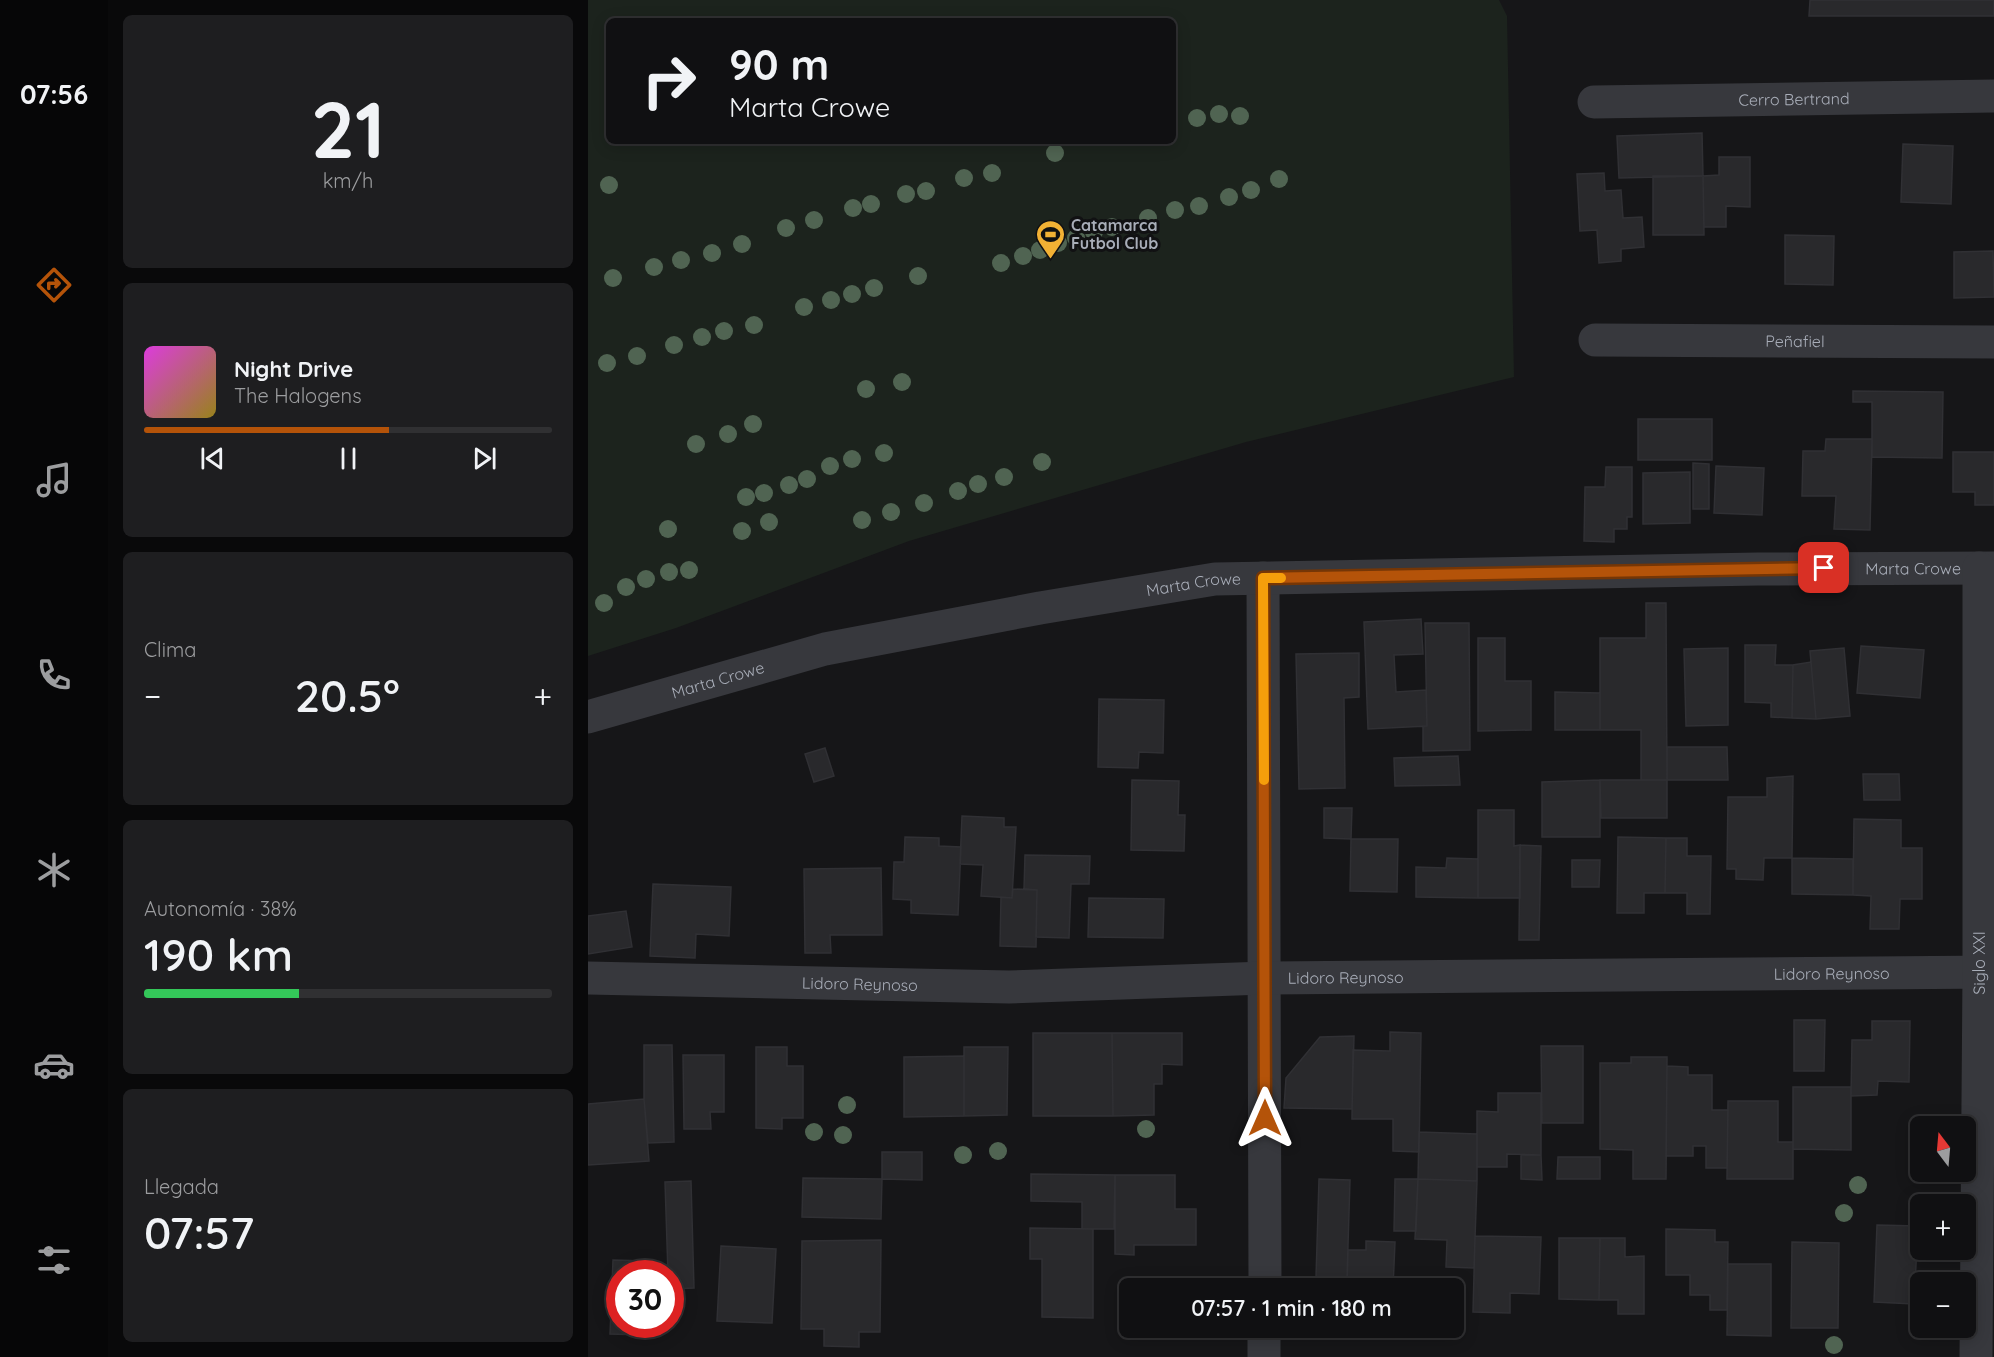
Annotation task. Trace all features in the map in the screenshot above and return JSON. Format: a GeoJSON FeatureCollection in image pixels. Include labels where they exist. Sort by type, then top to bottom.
{"type":"FeatureCollection","features":[{"type":"Feature","properties":{"kind":"street","name":"Cerro Bertrand"},"geometry":{"type":"LineString","coordinates":[[1594,102],[1994,96]]}},
{"type":"Feature","properties":{"kind":"street","name":"Peñafiel"},"geometry":{"type":"LineString","coordinates":[[1595,340],[1994,342]]}},
{"type":"Feature","properties":{"kind":"street","name":"Marta Crowe"},"geometry":{"type":"LineString","coordinates":[[588,717],[825,649],[1040,608],[1215,579],[1747,569],[1986,568]]}},
{"type":"Feature","properties":{"kind":"street","name":"Siglo XXI"},"geometry":{"type":"LineString","coordinates":[[1976,1357],[1986,972],[1986,568]]}},
{"type":"Feature","properties":{"kind":"street"},"geometry":{"type":"LineString","coordinates":[[1263,578],[1265,1278]]}},
{"type":"Feature","properties":{"kind":"street","name":"Lidoro Reynoso"},"geometry":{"type":"LineString","coordinates":[[588,978],[1009,987],[1265,978],[1986,972]]}},
{"type":"Feature","properties":{"kind":"street"},"geometry":{"type":"LineString","coordinates":[[1264,1338],[1264,1357]]}},
{"type":"Feature","properties":{"kind":"shaded area","name":"Catamarca Futbol Club"},"geometry":{"type":"Polygon","coordinates":[[[588,0],[1499,0],[1507,16],[1514,377],[1246,442],[909,541],[676,628],[588,656],[588,0]]]}},
{"type":"Feature","properties":{"kind":"building"},"geometry":{"type":"Polygon","coordinates":[[[1810,0],[1994,0],[1994,16],[1809,16],[1810,0]]]}},
{"type":"Feature","properties":{"kind":"building"},"geometry":{"type":"Polygon","coordinates":[[[1702,133],[1703,176],[1619,178],[1617,136],[1702,133]]]}},
{"type":"Feature","properties":{"kind":"building"},"geometry":{"type":"Polygon","coordinates":[[[1903,144],[1953,146],[1951,204],[1901,202],[1903,144]]]}},
{"type":"Feature","properties":{"kind":"building"},"geometry":{"type":"Polygon","coordinates":[[[1719,157],[1750,157],[1750,207],[1726,206],[1726,227],[1704,227],[1703,176],[1719,175],[1719,157]]]}},
{"type":"Feature","properties":{"kind":"building"},"geometry":{"type":"Polygon","coordinates":[[[1604,173],[1605,191],[1621,190],[1623,218],[1642,217],[1644,247],[1621,249],[1621,261],[1599,263],[1597,230],[1580,231],[1577,174],[1604,173]]]}},
{"type":"Feature","properties":{"kind":"building"},"geometry":{"type":"Polygon","coordinates":[[[1653,176],[1703,176],[1704,235],[1653,235],[1653,176]]]}},
{"type":"Feature","properties":{"kind":"building"},"geometry":{"type":"Polygon","coordinates":[[[1785,235],[1834,236],[1833,285],[1785,284],[1785,235]]]}},
{"type":"Feature","properties":{"kind":"building"},"geometry":{"type":"Polygon","coordinates":[[[1993,251],[1994,297],[1954,298],[1954,252],[1993,251]]]}},
{"type":"Feature","properties":{"kind":"building"},"geometry":{"type":"Polygon","coordinates":[[[1853,391],[1943,392],[1942,458],[1872,457],[1872,402],[1853,402],[1853,391]]]}},
{"type":"Feature","properties":{"kind":"building"},"geometry":{"type":"Polygon","coordinates":[[[1638,419],[1712,419],[1712,460],[1638,460],[1638,419]]]}},
{"type":"Feature","properties":{"kind":"building"},"geometry":{"type":"Polygon","coordinates":[[[1826,439],[1872,439],[1870,530],[1834,529],[1836,496],[1802,496],[1803,451],[1825,451],[1826,439]]]}},
{"type":"Feature","properties":{"kind":"building"},"geometry":{"type":"Polygon","coordinates":[[[1953,452],[1994,452],[1994,505],[1975,505],[1975,492],[1953,492],[1953,452]]]}},
{"type":"Feature","properties":{"kind":"building"},"geometry":{"type":"Polygon","coordinates":[[[1693,463],[1709,464],[1709,509],[1693,509],[1693,463]]]}},
{"type":"Feature","properties":{"kind":"building"},"geometry":{"type":"Polygon","coordinates":[[[1716,466],[1764,468],[1762,515],[1714,513],[1716,466]]]}},
{"type":"Feature","properties":{"kind":"building"},"geometry":{"type":"Polygon","coordinates":[[[1606,467],[1632,467],[1632,517],[1627,517],[1627,529],[1614,529],[1614,542],[1584,541],[1585,487],[1605,487],[1606,467]]]}},
{"type":"Feature","properties":{"kind":"building"},"geometry":{"type":"Polygon","coordinates":[[[1690,472],[1690,523],[1643,524],[1643,473],[1690,472]]]}},
{"type":"Feature","properties":{"kind":"building"},"geometry":{"type":"Polygon","coordinates":[[[1646,603],[1666,603],[1667,780],[1641,780],[1641,730],[1600,730],[1600,638],[1646,638],[1646,603]]]}},
{"type":"Feature","properties":{"kind":"building"},"geometry":{"type":"Polygon","coordinates":[[[1421,619],[1423,654],[1394,655],[1396,692],[1426,690],[1427,726],[1368,729],[1364,622],[1421,619]]]}},
{"type":"Feature","properties":{"kind":"building"},"geometry":{"type":"Polygon","coordinates":[[[1425,623],[1469,623],[1470,750],[1423,751],[1423,727],[1427,726],[1425,623]]]}},
{"type":"Feature","properties":{"kind":"building"},"geometry":{"type":"Polygon","coordinates":[[[1478,638],[1505,638],[1505,681],[1531,681],[1531,730],[1478,731],[1478,638]]]}},
{"type":"Feature","properties":{"kind":"building"},"geometry":{"type":"Polygon","coordinates":[[[1745,645],[1776,645],[1775,665],[1793,665],[1792,718],[1771,717],[1771,703],[1745,702],[1745,645]]]}},
{"type":"Feature","properties":{"kind":"building"},"geometry":{"type":"Polygon","coordinates":[[[1861,646],[1924,650],[1920,698],[1857,693],[1861,646]]]}},
{"type":"Feature","properties":{"kind":"building"},"geometry":{"type":"Polygon","coordinates":[[[1728,648],[1728,725],[1686,726],[1684,649],[1728,648]]]}},
{"type":"Feature","properties":{"kind":"building"},"geometry":{"type":"Polygon","coordinates":[[[1844,648],[1850,716],[1816,719],[1810,651],[1844,648]]]}},
{"type":"Feature","properties":{"kind":"building"},"geometry":{"type":"Polygon","coordinates":[[[1359,653],[1359,697],[1344,698],[1345,788],[1299,789],[1296,654],[1359,653]]]}},
{"type":"Feature","properties":{"kind":"building"},"geometry":{"type":"Polygon","coordinates":[[[1811,662],[1816,719],[1792,718],[1793,665],[1811,662]]]}},
{"type":"Feature","properties":{"kind":"building"},"geometry":{"type":"Polygon","coordinates":[[[1555,692],[1600,693],[1600,730],[1555,730],[1555,692]]]}},
{"type":"Feature","properties":{"kind":"building"},"geometry":{"type":"Polygon","coordinates":[[[1099,699],[1164,700],[1163,753],[1139,752],[1138,768],[1098,767],[1099,699]]]}},
{"type":"Feature","properties":{"kind":"building"},"geometry":{"type":"Polygon","coordinates":[[[1667,747],[1727,747],[1728,780],[1667,780],[1667,747]]]}},
{"type":"Feature","properties":{"kind":"building"},"geometry":{"type":"Polygon","coordinates":[[[825,748],[834,776],[814,782],[805,754],[825,748]]]}},
{"type":"Feature","properties":{"kind":"building"},"geometry":{"type":"Polygon","coordinates":[[[1458,756],[1460,785],[1395,786],[1394,758],[1458,756]]]}},
{"type":"Feature","properties":{"kind":"building"},"geometry":{"type":"Polygon","coordinates":[[[1863,774],[1899,774],[1900,800],[1864,800],[1863,774]]]}},
{"type":"Feature","properties":{"kind":"building"},"geometry":{"type":"Polygon","coordinates":[[[1793,776],[1792,858],[1764,858],[1763,880],[1736,879],[1736,869],[1727,869],[1728,797],[1767,797],[1767,778],[1793,776]]]}},
{"type":"Feature","properties":{"kind":"building"},"geometry":{"type":"Polygon","coordinates":[[[1132,780],[1179,781],[1178,815],[1185,815],[1184,851],[1131,850],[1132,780]]]}},
{"type":"Feature","properties":{"kind":"building"},"geometry":{"type":"Polygon","coordinates":[[[1600,780],[1600,837],[1542,837],[1542,782],[1600,780]]]}},
{"type":"Feature","properties":{"kind":"building"},"geometry":{"type":"Polygon","coordinates":[[[1600,780],[1667,780],[1667,818],[1601,818],[1600,780]]]}},
{"type":"Feature","properties":{"kind":"building"},"geometry":{"type":"Polygon","coordinates":[[[1324,808],[1352,808],[1351,839],[1324,838],[1324,808]]]}},
{"type":"Feature","properties":{"kind":"building"},"geometry":{"type":"Polygon","coordinates":[[[1478,810],[1514,810],[1514,846],[1520,845],[1520,898],[1478,898],[1478,810]]]}},
{"type":"Feature","properties":{"kind":"building"},"geometry":{"type":"Polygon","coordinates":[[[962,816],[1004,818],[1004,827],[1016,827],[1012,898],[981,896],[983,865],[960,864],[962,816]]]}},
{"type":"Feature","properties":{"kind":"building"},"geometry":{"type":"Polygon","coordinates":[[[1854,819],[1901,820],[1901,848],[1922,848],[1922,899],[1900,899],[1899,929],[1870,929],[1871,896],[1853,895],[1854,819]]]}},
{"type":"Feature","properties":{"kind":"building"},"geometry":{"type":"Polygon","coordinates":[[[905,837],[939,838],[939,846],[961,847],[958,915],[911,913],[911,900],[893,899],[894,862],[904,862],[905,837]]]}},
{"type":"Feature","properties":{"kind":"building"},"geometry":{"type":"Polygon","coordinates":[[[1618,837],[1666,838],[1665,893],[1644,893],[1644,913],[1617,913],[1618,837]]]}},
{"type":"Feature","properties":{"kind":"building"},"geometry":{"type":"Polygon","coordinates":[[[1666,838],[1687,838],[1687,856],[1711,856],[1710,914],[1687,914],[1687,893],[1665,893],[1666,838]]]}},
{"type":"Feature","properties":{"kind":"building"},"geometry":{"type":"Polygon","coordinates":[[[1351,839],[1398,839],[1397,892],[1350,891],[1351,839]]]}},
{"type":"Feature","properties":{"kind":"building"},"geometry":{"type":"Polygon","coordinates":[[[1520,845],[1541,846],[1539,940],[1519,940],[1520,845]]]}},
{"type":"Feature","properties":{"kind":"building"},"geometry":{"type":"Polygon","coordinates":[[[1025,855],[1090,856],[1089,884],[1071,884],[1069,938],[1036,937],[1037,890],[1024,889],[1025,855]]]}},
{"type":"Feature","properties":{"kind":"building"},"geometry":{"type":"Polygon","coordinates":[[[1447,858],[1478,859],[1478,898],[1416,897],[1416,867],[1446,868],[1447,858]]]}},
{"type":"Feature","properties":{"kind":"building"},"geometry":{"type":"Polygon","coordinates":[[[1792,858],[1853,859],[1853,895],[1792,894],[1792,858]]]}},
{"type":"Feature","properties":{"kind":"building"},"geometry":{"type":"Polygon","coordinates":[[[1572,860],[1600,860],[1599,887],[1572,887],[1572,860]]]}},
{"type":"Feature","properties":{"kind":"building"},"geometry":{"type":"Polygon","coordinates":[[[881,868],[882,935],[830,935],[831,953],[805,953],[804,869],[881,868]]]}},
{"type":"Feature","properties":{"kind":"building"},"geometry":{"type":"Polygon","coordinates":[[[653,884],[731,887],[729,936],[696,934],[695,958],[650,956],[653,884]]]}},
{"type":"Feature","properties":{"kind":"building"},"geometry":{"type":"Polygon","coordinates":[[[1013,889],[1037,890],[1036,947],[1000,946],[1001,897],[1012,898],[1013,889]]]}},
{"type":"Feature","properties":{"kind":"building"},"geometry":{"type":"Polygon","coordinates":[[[1089,898],[1164,899],[1163,938],[1088,937],[1089,898]]]}},
{"type":"Feature","properties":{"kind":"building"},"geometry":{"type":"Polygon","coordinates":[[[626,911],[632,947],[588,954],[588,916],[626,911]]]}},
{"type":"Feature","properties":{"kind":"building"},"geometry":{"type":"Polygon","coordinates":[[[1794,1020],[1825,1020],[1824,1071],[1794,1071],[1794,1020]]]}},
{"type":"Feature","properties":{"kind":"building"},"geometry":{"type":"Polygon","coordinates":[[[1872,1021],[1910,1021],[1909,1082],[1878,1081],[1877,1095],[1851,1096],[1852,1040],[1872,1040],[1872,1021]]]}},
{"type":"Feature","properties":{"kind":"building"},"geometry":{"type":"Polygon","coordinates":[[[1390,1032],[1421,1033],[1419,1152],[1393,1151],[1393,1119],[1352,1119],[1353,1050],[1390,1051],[1390,1032]]]}},
{"type":"Feature","properties":{"kind":"building"},"geometry":{"type":"Polygon","coordinates":[[[1033,1033],[1112,1033],[1113,1116],[1033,1116],[1033,1033]]]}},
{"type":"Feature","properties":{"kind":"building"},"geometry":{"type":"Polygon","coordinates":[[[1112,1033],[1182,1033],[1182,1065],[1162,1064],[1162,1084],[1154,1084],[1154,1115],[1113,1116],[1112,1033]]]}},
{"type":"Feature","properties":{"kind":"building"},"geometry":{"type":"Polygon","coordinates":[[[1354,1036],[1352,1109],[1284,1108],[1286,1078],[1320,1037],[1354,1036]]]}},
{"type":"Feature","properties":{"kind":"building"},"geometry":{"type":"Polygon","coordinates":[[[644,1045],[672,1045],[674,1142],[648,1143],[644,1099],[644,1045]]]}},
{"type":"Feature","properties":{"kind":"building"},"geometry":{"type":"Polygon","coordinates":[[[1541,1046],[1583,1046],[1583,1123],[1542,1123],[1541,1046]]]}},
{"type":"Feature","properties":{"kind":"building"},"geometry":{"type":"Polygon","coordinates":[[[756,1047],[787,1047],[787,1066],[803,1066],[803,1118],[782,1118],[782,1129],[756,1128],[756,1047]]]}},
{"type":"Feature","properties":{"kind":"building"},"geometry":{"type":"Polygon","coordinates":[[[964,1047],[1008,1047],[1007,1115],[964,1116],[964,1047]]]}},
{"type":"Feature","properties":{"kind":"building"},"geometry":{"type":"Polygon","coordinates":[[[683,1055],[724,1055],[724,1112],[710,1112],[711,1129],[684,1129],[683,1055]]]}},
{"type":"Feature","properties":{"kind":"building"},"geometry":{"type":"Polygon","coordinates":[[[964,1056],[964,1116],[904,1117],[904,1057],[964,1056]]]}},
{"type":"Feature","properties":{"kind":"building"},"geometry":{"type":"Polygon","coordinates":[[[1631,1057],[1667,1057],[1666,1179],[1633,1179],[1633,1150],[1600,1149],[1600,1063],[1631,1063],[1631,1057]]]}},
{"type":"Feature","properties":{"kind":"building"},"geometry":{"type":"Polygon","coordinates":[[[1667,1066],[1688,1067],[1688,1075],[1712,1075],[1712,1110],[1728,1110],[1727,1168],[1706,1168],[1706,1146],[1693,1146],[1693,1156],[1666,1156],[1667,1066]]]}},
{"type":"Feature","properties":{"kind":"building"},"geometry":{"type":"Polygon","coordinates":[[[1793,1087],[1851,1087],[1851,1150],[1793,1149],[1793,1087]]]}},
{"type":"Feature","properties":{"kind":"building"},"geometry":{"type":"Polygon","coordinates":[[[1498,1093],[1541,1093],[1541,1155],[1507,1154],[1507,1167],[1477,1167],[1477,1111],[1498,1112],[1498,1093]]]}},
{"type":"Feature","properties":{"kind":"building"},"geometry":{"type":"Polygon","coordinates":[[[644,1099],[649,1161],[588,1165],[588,1104],[644,1099]]]}},
{"type":"Feature","properties":{"kind":"building"},"geometry":{"type":"Polygon","coordinates":[[[1728,1101],[1778,1101],[1778,1142],[1793,1142],[1793,1179],[1727,1179],[1728,1101]]]}},
{"type":"Feature","properties":{"kind":"building"},"geometry":{"type":"Polygon","coordinates":[[[1419,1132],[1477,1134],[1477,1181],[1418,1179],[1419,1132]]]}},
{"type":"Feature","properties":{"kind":"building"},"geometry":{"type":"Polygon","coordinates":[[[882,1152],[922,1152],[922,1180],[882,1179],[882,1152]]]}},
{"type":"Feature","properties":{"kind":"building"},"geometry":{"type":"Polygon","coordinates":[[[1521,1155],[1541,1155],[1542,1180],[1521,1179],[1521,1155]]]}},
{"type":"Feature","properties":{"kind":"building"},"geometry":{"type":"Polygon","coordinates":[[[1558,1157],[1600,1157],[1600,1179],[1557,1179],[1558,1157]]]}},
{"type":"Feature","properties":{"kind":"building"},"geometry":{"type":"Polygon","coordinates":[[[1031,1174],[1115,1175],[1114,1229],[1082,1229],[1082,1202],[1031,1201],[1031,1174]]]}},
{"type":"Feature","properties":{"kind":"building"},"geometry":{"type":"Polygon","coordinates":[[[1115,1175],[1175,1175],[1175,1209],[1196,1209],[1196,1245],[1134,1245],[1134,1255],[1115,1254],[1115,1175]]]}},
{"type":"Feature","properties":{"kind":"building"},"geometry":{"type":"Polygon","coordinates":[[[803,1178],[882,1179],[881,1219],[802,1217],[803,1178]]]}},
{"type":"Feature","properties":{"kind":"building"},"geometry":{"type":"Polygon","coordinates":[[[1319,1179],[1350,1180],[1347,1278],[1316,1277],[1319,1179]]]}},
{"type":"Feature","properties":{"kind":"building"},"geometry":{"type":"Polygon","coordinates":[[[1395,1179],[1418,1179],[1416,1231],[1394,1231],[1395,1179]]]}},
{"type":"Feature","properties":{"kind":"building"},"geometry":{"type":"Polygon","coordinates":[[[1418,1179],[1477,1181],[1474,1268],[1446,1267],[1447,1240],[1415,1239],[1418,1179]]]}},
{"type":"Feature","properties":{"kind":"building"},"geometry":{"type":"Polygon","coordinates":[[[691,1181],[694,1288],[684,1288],[684,1260],[668,1260],[665,1182],[691,1181]]]}},
{"type":"Feature","properties":{"kind":"building"},"geometry":{"type":"Polygon","coordinates":[[[1877,1225],[1910,1226],[1910,1260],[1916,1260],[1916,1272],[1910,1272],[1910,1304],[1874,1302],[1877,1225]]]}},
{"type":"Feature","properties":{"kind":"building"},"geometry":{"type":"Polygon","coordinates":[[[1030,1228],[1093,1229],[1093,1318],[1042,1317],[1042,1259],[1030,1259],[1030,1228]]]}},
{"type":"Feature","properties":{"kind":"building"},"geometry":{"type":"Polygon","coordinates":[[[1666,1229],[1715,1230],[1715,1242],[1728,1242],[1727,1310],[1710,1310],[1710,1295],[1690,1295],[1690,1275],[1666,1275],[1666,1229]]]}},
{"type":"Feature","properties":{"kind":"building"},"geometry":{"type":"Polygon","coordinates":[[[1475,1236],[1541,1237],[1539,1294],[1510,1293],[1510,1313],[1473,1312],[1475,1236]]]}},
{"type":"Feature","properties":{"kind":"building"},"geometry":{"type":"Polygon","coordinates":[[[1559,1238],[1600,1238],[1599,1300],[1559,1299],[1559,1238]]]}},
{"type":"Feature","properties":{"kind":"building"},"geometry":{"type":"Polygon","coordinates":[[[1600,1238],[1625,1238],[1625,1257],[1644,1256],[1644,1314],[1618,1314],[1618,1300],[1599,1300],[1600,1238]]]}},
{"type":"Feature","properties":{"kind":"building"},"geometry":{"type":"Polygon","coordinates":[[[881,1240],[880,1332],[859,1332],[859,1347],[824,1346],[824,1329],[801,1329],[802,1241],[881,1240]]]}},
{"type":"Feature","properties":{"kind":"building"},"geometry":{"type":"Polygon","coordinates":[[[1366,1241],[1395,1242],[1393,1278],[1347,1278],[1348,1250],[1366,1250],[1366,1241]]]}},
{"type":"Feature","properties":{"kind":"building"},"geometry":{"type":"Polygon","coordinates":[[[1792,1242],[1839,1243],[1838,1328],[1791,1328],[1792,1242]]]}},
{"type":"Feature","properties":{"kind":"building"},"geometry":{"type":"Polygon","coordinates":[[[721,1246],[776,1249],[772,1323],[717,1321],[721,1246]]]}},
{"type":"Feature","properties":{"kind":"building"},"geometry":{"type":"Polygon","coordinates":[[[1728,1264],[1771,1264],[1771,1336],[1727,1335],[1728,1264]]]}},
{"type":"Feature","properties":{"kind":"slow traffic"},"geometry":{"type":"LineString","coordinates":[[1264,780],[1263,578],[1281,578]]}},
{"type":"Feature","properties":{"kind":"place","name":"Catamarca Futbol Club"},"geometry":{"type":"Point","coordinates":[1050,260]}},
{"type":"Feature","properties":{"kind":"route"},"geometry":{"type":"LineString","coordinates":[[1265,1118],[1263,578],[1824,568]]}}]}
